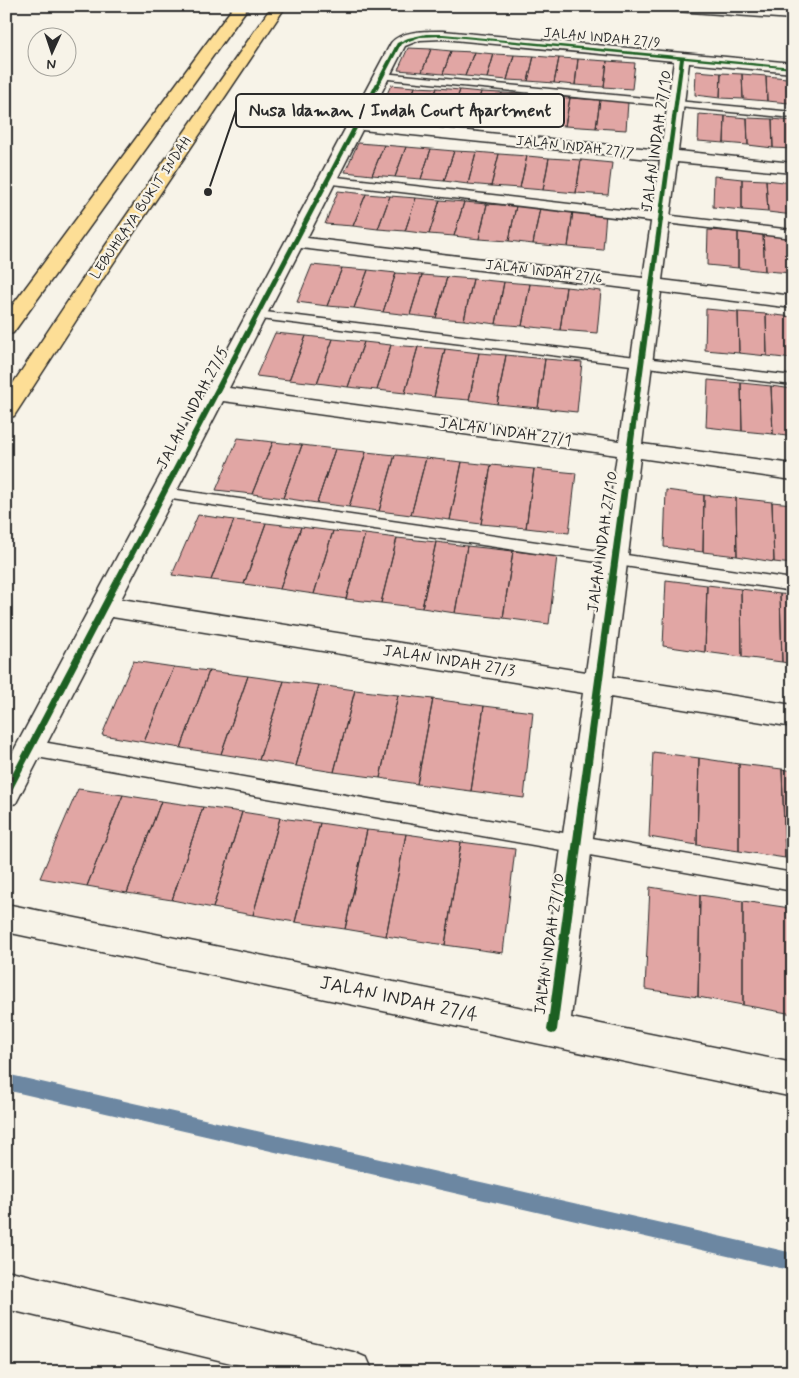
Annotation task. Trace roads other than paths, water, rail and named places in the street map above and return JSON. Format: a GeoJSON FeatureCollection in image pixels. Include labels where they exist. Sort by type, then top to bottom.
{"type":"FeatureCollection","features":[{"type":"Feature","properties":{"kind":"highway"},"geometry":{"type":"LineString","coordinates":[[6,329],[242,6]]}},
{"type":"Feature","properties":{"kind":"highway","name":"LEBUHRAYA BUKIT INDAH"},"geometry":{"type":"LineString","coordinates":[[6,411],[102,265],[279,6]]}},
{"type":"Feature","properties":{"kind":"street"},"geometry":{"type":"LineString","coordinates":[[661,6],[793,15]]}},
{"type":"Feature","properties":{"kind":"street","name":"JALAN INDAH 27/9"},"geometry":{"type":"LineString","coordinates":[[409,38],[425,35],[443,35],[793,68]]}},
{"type":"Feature","properties":{"kind":"street","name":"JALAN INDAH 27/5"},"geometry":{"type":"LineString","coordinates":[[6,794],[382,76],[400,43],[409,38]]}},
{"type":"Feature","properties":{"kind":"street","name":"JALAN INDAH 27/10"},"geometry":{"type":"LineString","coordinates":[[552,1030],[682,57]]}},
{"type":"Feature","properties":{"kind":"street","name":"JALAN INDAH 27/7"},"geometry":{"type":"LineString","coordinates":[[357,125],[793,168]]}},
{"type":"Feature","properties":{"kind":"street","name":"JALAN INDAH 27/6"},"geometry":{"type":"LineString","coordinates":[[295,242],[793,302]]}},
{"type":"Feature","properties":{"kind":"street","name":"JALAN INDAH 27/1"},"geometry":{"type":"LineString","coordinates":[[216,393],[793,472]]}},
{"type":"Feature","properties":{"kind":"street","name":"JALAN INDAH 27/3"},"geometry":{"type":"LineString","coordinates":[[104,606],[793,716]]}},
{"type":"Feature","properties":{"kind":"street","name":"JALAN INDAH 27/4"},"geometry":{"type":"LineString","coordinates":[[6,918],[793,1080]]}},
{"type":"Feature","properties":{"kind":"street"},"geometry":{"type":"LineString","coordinates":[[6,1289],[353,1372]]}},
{"type":"Feature","properties":{"kind":"lane"},"geometry":{"type":"LineString","coordinates":[[382,76],[793,115]]}},
{"type":"Feature","properties":{"kind":"lane"},"geometry":{"type":"LineString","coordinates":[[328,180],[793,234]]}},
{"type":"Feature","properties":{"kind":"lane"},"geometry":{"type":"LineString","coordinates":[[257,315],[793,381]]}},
{"type":"Feature","properties":{"kind":"lane"},"geometry":{"type":"LineString","coordinates":[[164,493],[793,585]]}},
{"type":"Feature","properties":{"kind":"lane"},"geometry":{"type":"LineString","coordinates":[[30,748],[793,882]]}},
{"type":"Feature","properties":{"kind":"waterway"},"geometry":{"type":"LineString","coordinates":[[6,1082],[793,1262]]}},
{"type":"Feature","properties":{"kind":"place","name":"Nusa Idaman / Indah Court Apartment"},"geometry":{"type":"Point","coordinates":[208,192]}}]}
